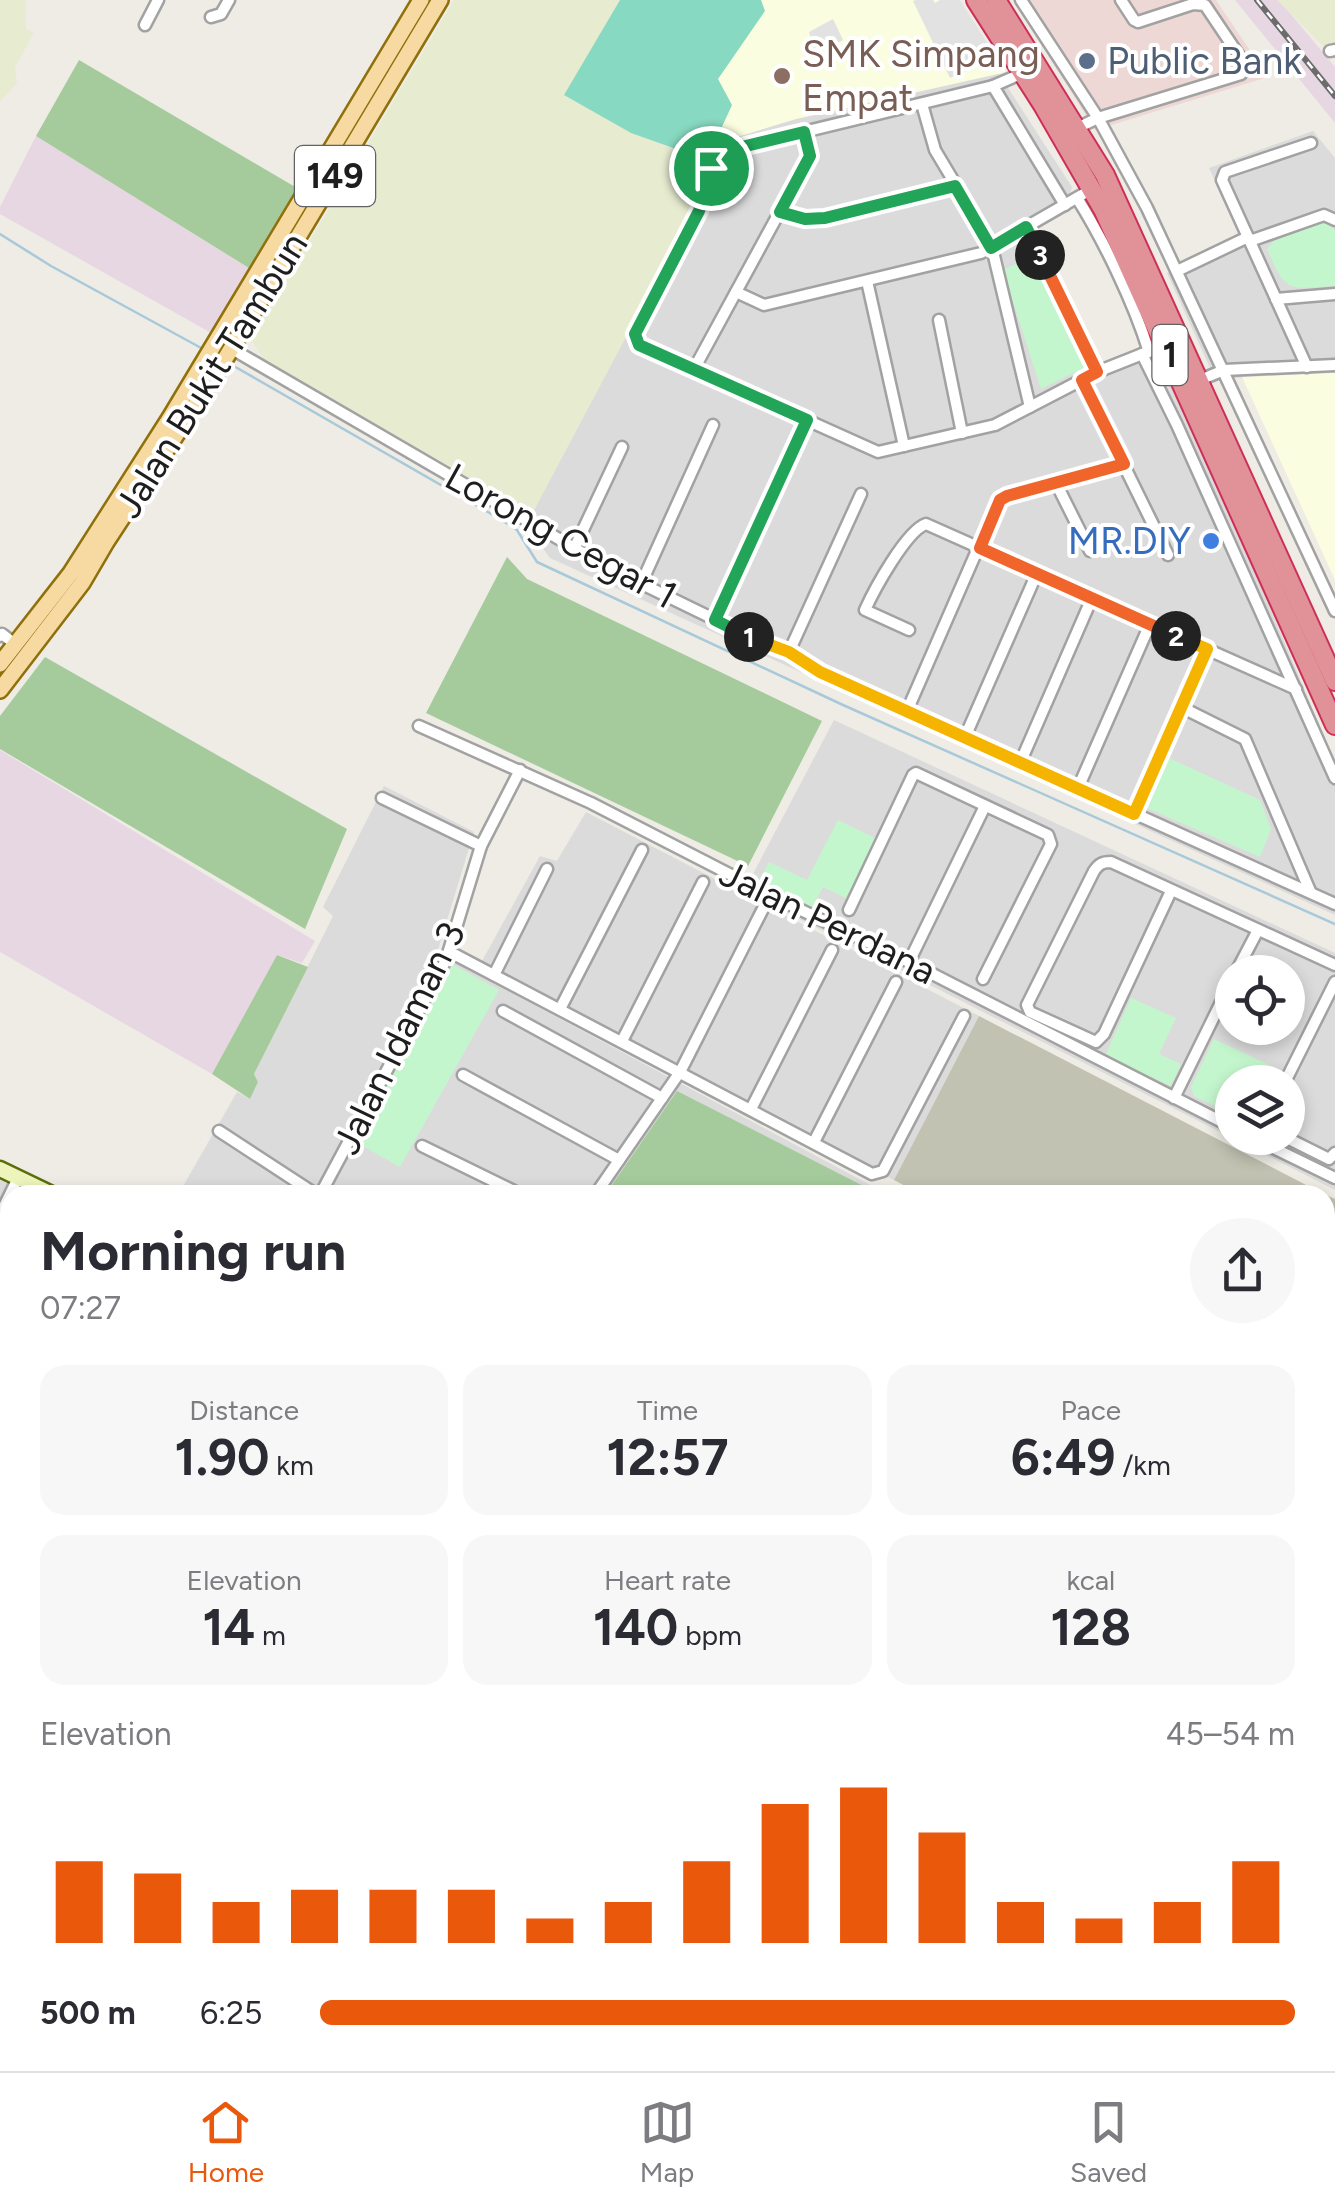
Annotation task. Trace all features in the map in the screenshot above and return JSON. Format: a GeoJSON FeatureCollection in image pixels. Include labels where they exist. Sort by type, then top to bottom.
{"type":"FeatureCollection","features":[{"type":"Feature","properties":{"kind":"highway","name":"1"},"geometry":{"type":"LineString","coordinates":[[976,0],[1023,74],[1085,193],[1152,351],[1335,725]]}},
{"type":"Feature","properties":{"kind":"highway","name":"1"},"geometry":{"type":"LineString","coordinates":[[996,0],[1106,174],[1335,681]]}},
{"type":"Feature","properties":{"kind":"main road","name":"Jalan Bukit Tambun"},"geometry":{"type":"LineString","coordinates":[[0,664],[78,562],[220,354],[421,0]]}},
{"type":"Feature","properties":{"kind":"main road","name":"Jalan Bukit Tambun"},"geometry":{"type":"LineString","coordinates":[[0,690],[82,583],[440,0]]}},
{"type":"Feature","properties":{"kind":"street"},"geometry":{"type":"LineString","coordinates":[[146,24],[158,0]]}},
{"type":"Feature","properties":{"kind":"street"},"geometry":{"type":"LineString","coordinates":[[211,16],[221,14],[229,0]]}},
{"type":"Feature","properties":{"kind":"street"},"geometry":{"type":"LineString","coordinates":[[1021,0],[1098,118],[1147,208],[1335,611]]}},
{"type":"Feature","properties":{"kind":"street"},"geometry":{"type":"LineString","coordinates":[[1077,128],[1241,74],[1245,69],[1206,5],[1193,4],[1138,22],[1121,0]]}},
{"type":"Feature","properties":{"kind":"street"},"geometry":{"type":"LineString","coordinates":[[1162,0],[1169,11]]}},
{"type":"Feature","properties":{"kind":"street"},"geometry":{"type":"LineString","coordinates":[[1023,74],[994,86],[725,151],[711,168],[699,211],[635,334],[639,345],[878,452],[995,424],[1097,372],[1152,351],[1177,425],[1335,778]]}},
{"type":"Feature","properties":{"kind":"street"},"geometry":{"type":"LineString","coordinates":[[994,86],[1065,204]]}},
{"type":"Feature","properties":{"kind":"street"},"geometry":{"type":"LineString","coordinates":[[922,104],[935,150],[991,248],[1030,407]]}},
{"type":"Feature","properties":{"kind":"street"},"geometry":{"type":"LineString","coordinates":[[694,369],[810,156],[804,132]]}},
{"type":"Feature","properties":{"kind":"street"},"geometry":{"type":"LineString","coordinates":[[1308,367],[1222,176],[1310,142]]}},
{"type":"Feature","properties":{"kind":"street"},"geometry":{"type":"LineString","coordinates":[[780,212],[805,219],[825,218],[955,186]]}},
{"type":"Feature","properties":{"kind":"street"},"geometry":{"type":"LineString","coordinates":[[736,292],[764,305],[981,253],[1085,193]]}},
{"type":"Feature","properties":{"kind":"street"},"geometry":{"type":"LineString","coordinates":[[1177,272],[1249,239],[1324,215],[1335,220]]}},
{"type":"Feature","properties":{"kind":"street"},"geometry":{"type":"LineString","coordinates":[[1026,227],[1097,372]]}},
{"type":"Feature","properties":{"kind":"street"},"geometry":{"type":"LineString","coordinates":[[867,281],[904,446]]}},
{"type":"Feature","properties":{"kind":"street"},"geometry":{"type":"LineString","coordinates":[[1276,298],[1335,294]]}},
{"type":"Feature","properties":{"kind":"street"},"geometry":{"type":"LineString","coordinates":[[939,320],[962,433]]}},
{"type":"Feature","properties":{"kind":"street","name":"Lorong Cegar 1"},"geometry":{"type":"LineString","coordinates":[[220,354],[641,584],[789,652],[820,672],[1335,904]]}},
{"type":"Feature","properties":{"kind":"street"},"geometry":{"type":"LineString","coordinates":[[1200,380],[1224,370],[1335,365]]}},
{"type":"Feature","properties":{"kind":"street"},"geometry":{"type":"LineString","coordinates":[[1082,380],[1168,555]]}},
{"type":"Feature","properties":{"kind":"street"},"geometry":{"type":"LineString","coordinates":[[715,620],[807,420]]}},
{"type":"Feature","properties":{"kind":"street"},"geometry":{"type":"LineString","coordinates":[[641,584],[713,425]]}},
{"type":"Feature","properties":{"kind":"street"},"geometry":{"type":"LineString","coordinates":[[574,548],[622,447]]}},
{"type":"Feature","properties":{"kind":"street"},"geometry":{"type":"LineString","coordinates":[[907,711],[1000,500],[1124,464]]}},
{"type":"Feature","properties":{"kind":"street"},"geometry":{"type":"LineString","coordinates":[[1056,484],[1090,551]]}},
{"type":"Feature","properties":{"kind":"street"},"geometry":{"type":"LineString","coordinates":[[789,652],[861,494]]}},
{"type":"Feature","properties":{"kind":"street"},"geometry":{"type":"LineString","coordinates":[[909,630],[864,610],[918,526],[926,524],[1296,688]]}},
{"type":"Feature","properties":{"kind":"street"},"geometry":{"type":"LineString","coordinates":[[965,737],[1037,573]]}},
{"type":"Feature","properties":{"kind":"street"},"geometry":{"type":"LineString","coordinates":[[1021,761],[1092,598]]}},
{"type":"Feature","properties":{"kind":"street"},"geometry":{"type":"LineString","coordinates":[[1078,788],[1150,624]]}},
{"type":"Feature","properties":{"kind":"street"},"geometry":{"type":"LineString","coordinates":[[1,635],[16,645]]}},
{"type":"Feature","properties":{"kind":"street"},"geometry":{"type":"LineString","coordinates":[[1134,814],[1207,649]]}},
{"type":"Feature","properties":{"kind":"street"},"geometry":{"type":"LineString","coordinates":[[1304,706],[1324,699]]}},
{"type":"Feature","properties":{"kind":"street"},"geometry":{"type":"LineString","coordinates":[[1181,707],[1245,739],[1311,892]]}},
{"type":"Feature","properties":{"kind":"street","name":"Jalan Perdana"},"geometry":{"type":"LineString","coordinates":[[419,726],[591,803],[1215,1118]]}},
{"type":"Feature","properties":{"kind":"street","name":"Jalan Idaman 3"},"geometry":{"type":"LineString","coordinates":[[324,1185],[450,952],[482,846],[520,770]]}},
{"type":"Feature","properties":{"kind":"street"},"geometry":{"type":"LineString","coordinates":[[849,910],[916,773],[1048,835],[1051,844],[983,979]]}},
{"type":"Feature","properties":{"kind":"street"},"geometry":{"type":"LineString","coordinates":[[382,798],[482,846]]}},
{"type":"Feature","properties":{"kind":"street"},"geometry":{"type":"LineString","coordinates":[[909,962],[985,806]]}},
{"type":"Feature","properties":{"kind":"street"},"geometry":{"type":"LineString","coordinates":[[560,1009],[642,850]]}},
{"type":"Feature","properties":{"kind":"street"},"geometry":{"type":"LineString","coordinates":[[1170,891],[1104,1034],[1096,1042],[1030,1012],[1027,1005],[1094,872],[1104,862],[1111,862],[1335,965]]}},
{"type":"Feature","properties":{"kind":"street"},"geometry":{"type":"LineString","coordinates":[[494,975],[548,869]]}},
{"type":"Feature","properties":{"kind":"street"},"geometry":{"type":"LineString","coordinates":[[622,1042],[703,882]]}},
{"type":"Feature","properties":{"kind":"street"},"geometry":{"type":"LineString","coordinates":[[602,1185],[680,1072],[770,895]]}},
{"type":"Feature","properties":{"kind":"street"},"geometry":{"type":"LineString","coordinates":[[1245,955],[1258,930]]}},
{"type":"Feature","properties":{"kind":"street"},"geometry":{"type":"LineString","coordinates":[[751,1109],[832,950]]}},
{"type":"Feature","properties":{"kind":"street"},"geometry":{"type":"LineString","coordinates":[[450,952],[872,1174],[882,1171],[964,1016]]}},
{"type":"Feature","properties":{"kind":"street"},"geometry":{"type":"LineString","coordinates":[[814,1142],[896,982]]}},
{"type":"Feature","properties":{"kind":"street"},"geometry":{"type":"LineString","coordinates":[[1294,1065],[1335,982]]}},
{"type":"Feature","properties":{"kind":"street"},"geometry":{"type":"LineString","coordinates":[[503,1011],[662,1098]]}},
{"type":"Feature","properties":{"kind":"street"},"geometry":{"type":"LineString","coordinates":[[1174,1098],[1215,1015]]}},
{"type":"Feature","properties":{"kind":"street"},"geometry":{"type":"LineString","coordinates":[[463,1075],[619,1160]]}},
{"type":"Feature","properties":{"kind":"street"},"geometry":{"type":"LineString","coordinates":[[219,1131],[303,1185]]}},
{"type":"Feature","properties":{"kind":"street"},"geometry":{"type":"LineString","coordinates":[[422,1146],[502,1185]]}},
{"type":"Feature","properties":{"kind":"street"},"geometry":{"type":"LineString","coordinates":[[1305,1147],[1329,1159],[1335,1153]]}},
{"type":"Feature","properties":{"kind":"street"},"geometry":{"type":"LineString","coordinates":[[1288,1155],[1335,1178]]}},
{"type":"Feature","properties":{"kind":"street"},"geometry":{"type":"LineString","coordinates":[[0,1169],[33,1185]]}},
{"type":"Feature","properties":{"kind":"street"},"geometry":{"type":"LineString","coordinates":[[15,1185],[18,1178]]}},
{"type":"Feature","properties":{"kind":"shaded area"},"geometry":{"type":"Polygon","coordinates":[[[0,0],[26,0],[26,29],[34,32],[15,68],[17,83],[0,102],[0,0]]]}},
{"type":"Feature","properties":{"kind":"shaded area"},"geometry":{"type":"Polygon","coordinates":[[[454,0],[620,0],[565,95],[631,133],[696,156],[714,144],[695,207],[532,514],[266,363],[251,339],[454,0]]]}},
{"type":"Feature","properties":{"kind":"shaded area","name":"SMK Simpang Empat"},"geometry":{"type":"Polygon","coordinates":[[[620,0],[960,0],[1006,72],[796,119],[714,144],[696,156],[620,0]]]}},
{"type":"Feature","properties":{"kind":"shaded area"},"geometry":{"type":"Polygon","coordinates":[[[960,0],[997,58],[950,78],[913,1],[960,0]]]}},
{"type":"Feature","properties":{"kind":"shaded area"},"geometry":{"type":"Polygon","coordinates":[[[1013,0],[1216,0],[1268,77],[1095,130],[1013,0]]]}},
{"type":"Feature","properties":{"kind":"shaded area"},"geometry":{"type":"Polygon","coordinates":[[[1235,0],[1279,0],[1335,67],[1335,123],[1235,0]]]}},
{"type":"Feature","properties":{"kind":"shaded area"},"geometry":{"type":"Polygon","coordinates":[[[1277,0],[1335,0],[1335,43],[1324,47],[1277,0]]]}},
{"type":"Feature","properties":{"kind":"shaded area"},"geometry":{"type":"Polygon","coordinates":[[[833,19],[843,40],[815,54],[809,32],[833,19]]]}},
{"type":"Feature","properties":{"kind":"shaded area"},"geometry":{"type":"Polygon","coordinates":[[[999,74],[1072,187],[1068,201],[1018,227],[1091,369],[1152,343],[1335,762],[1335,915],[550,558],[526,525],[695,207],[714,144],[796,119],[999,74]]]}},
{"type":"Feature","properties":{"kind":"shaded area"},"geometry":{"type":"Polygon","coordinates":[[[1313,131],[1335,158],[1335,373],[1215,379],[1167,273],[1241,237],[1209,168],[1313,131]]]}},
{"type":"Feature","properties":{"kind":"shaded area"},"geometry":{"type":"Polygon","coordinates":[[[36,136],[249,268],[213,334],[0,214],[36,136]]]}},
{"type":"Feature","properties":{"kind":"shaded area"},"geometry":{"type":"Polygon","coordinates":[[[1335,373],[1335,580],[1242,377],[1335,373]]]}},
{"type":"Feature","properties":{"kind":"shaded area"},"geometry":{"type":"Polygon","coordinates":[[[834,720],[1335,953],[1335,1185],[1325,1185],[1266,1155],[1305,1155],[1305,1065],[1215,1065],[1215,1129],[744,891],[834,720]]]}},
{"type":"Feature","properties":{"kind":"shaded area"},"geometry":{"type":"Polygon","coordinates":[[[0,750],[315,941],[302,963],[277,955],[212,1074],[0,952],[0,750]]]}},
{"type":"Feature","properties":{"kind":"shaded area"},"geometry":{"type":"Polygon","coordinates":[[[384,786],[474,832],[437,953],[870,1185],[184,1185],[237,1092],[250,1099],[258,1082],[254,1074],[333,916],[323,907],[384,786]]]}},
{"type":"Feature","properties":{"kind":"shaded area"},"geometry":{"type":"Polygon","coordinates":[[[586,812],[979,1016],[894,1180],[477,970],[540,856],[557,861],[586,812]]]}},
{"type":"Feature","properties":{"kind":"shaded area"},"geometry":{"type":"Polygon","coordinates":[[[979,1016],[1215,1138],[1215,1155],[1248,1155],[1306,1185],[903,1185],[894,1180],[979,1016]]]}},
{"type":"Feature","properties":{"kind":"green space"},"geometry":{"type":"Polygon","coordinates":[[[620,0],[761,0],[765,11],[718,79],[732,105],[714,144],[696,156],[631,133],[564,95],[620,0]]]}},
{"type":"Feature","properties":{"kind":"green space"},"geometry":{"type":"Polygon","coordinates":[[[79,60],[297,188],[249,268],[36,136],[79,60]]]}},
{"type":"Feature","properties":{"kind":"green space"},"geometry":{"type":"Polygon","coordinates":[[[1325,222],[1335,230],[1335,286],[1290,286],[1279,274],[1267,249],[1276,238],[1325,222]]]}},
{"type":"Feature","properties":{"kind":"green space"},"geometry":{"type":"Polygon","coordinates":[[[1031,257],[1085,367],[1041,389],[1003,270],[1031,257]]]}},
{"type":"Feature","properties":{"kind":"green space"},"geometry":{"type":"Polygon","coordinates":[[[507,557],[527,579],[822,721],[748,866],[426,713],[507,557]]]}},
{"type":"Feature","properties":{"kind":"green space"},"geometry":{"type":"Polygon","coordinates":[[[45,657],[347,829],[305,929],[0,749],[0,716],[45,657]]]}},
{"type":"Feature","properties":{"kind":"green space"},"geometry":{"type":"Polygon","coordinates":[[[1169,758],[1260,800],[1271,829],[1260,857],[1147,808],[1169,758]]]}},
{"type":"Feature","properties":{"kind":"green space"},"geometry":{"type":"Polygon","coordinates":[[[838,820],[877,839],[846,898],[823,887],[811,910],[758,883],[769,862],[807,880],[838,820]]]}},
{"type":"Feature","properties":{"kind":"green space"},"geometry":{"type":"Polygon","coordinates":[[[277,955],[308,967],[254,1074],[258,1082],[250,1099],[212,1074],[277,955]]]}},
{"type":"Feature","properties":{"kind":"green space"},"geometry":{"type":"Polygon","coordinates":[[[452,964],[499,990],[400,1167],[354,1141],[452,964]]]}},
{"type":"Feature","properties":{"kind":"green space"},"geometry":{"type":"Polygon","coordinates":[[[1131,998],[1176,1018],[1159,1054],[1181,1064],[1171,1086],[1105,1056],[1131,998]]]}},
{"type":"Feature","properties":{"kind":"green space"},"geometry":{"type":"Polygon","coordinates":[[[1214,1039],[1215,1045],[1227,1045],[1269,1065],[1215,1065],[1215,1106],[1194,1096],[1191,1087],[1214,1039]]]}},
{"type":"Feature","properties":{"kind":"green space"},"geometry":{"type":"Polygon","coordinates":[[[677,1091],[861,1185],[612,1185],[677,1091]]]}},
{"type":"Feature","properties":{"kind":"waterway"},"geometry":{"type":"LineString","coordinates":[[0,234],[203,349]]}},
{"type":"Feature","properties":{"kind":"waterway"},"geometry":{"type":"LineString","coordinates":[[232,365],[500,519],[517,530],[537,562],[843,705],[1335,924]]}},
{"type":"Feature","properties":{"kind":"railway"},"geometry":{"type":"LineString","coordinates":[[1257,0],[1335,96]]}},
{"type":"Feature","properties":{"kind":"place","name":"Public Bank"},"geometry":{"type":"Point","coordinates":[1087,61]}},
{"type":"Feature","properties":{"kind":"place","name":"SMK Simpang Empat"},"geometry":{"type":"Point","coordinates":[782,76]}},
{"type":"Feature","properties":{"kind":"place","name":"MR.DIY"},"geometry":{"type":"Point","coordinates":[1211,541]}},
{"type":"Feature","properties":{"kind":"route"},"geometry":{"type":"LineString","coordinates":[[804,132],[810,156],[780,212],[816,220],[955,186],[991,248],[1026,227],[1097,372],[1082,380],[1124,464],[1000,500],[980,548],[1207,649],[1134,814],[820,672],[789,652],[715,620],[807,420],[639,345],[635,334],[699,211],[711,168],[725,151],[804,132]]}}]}
